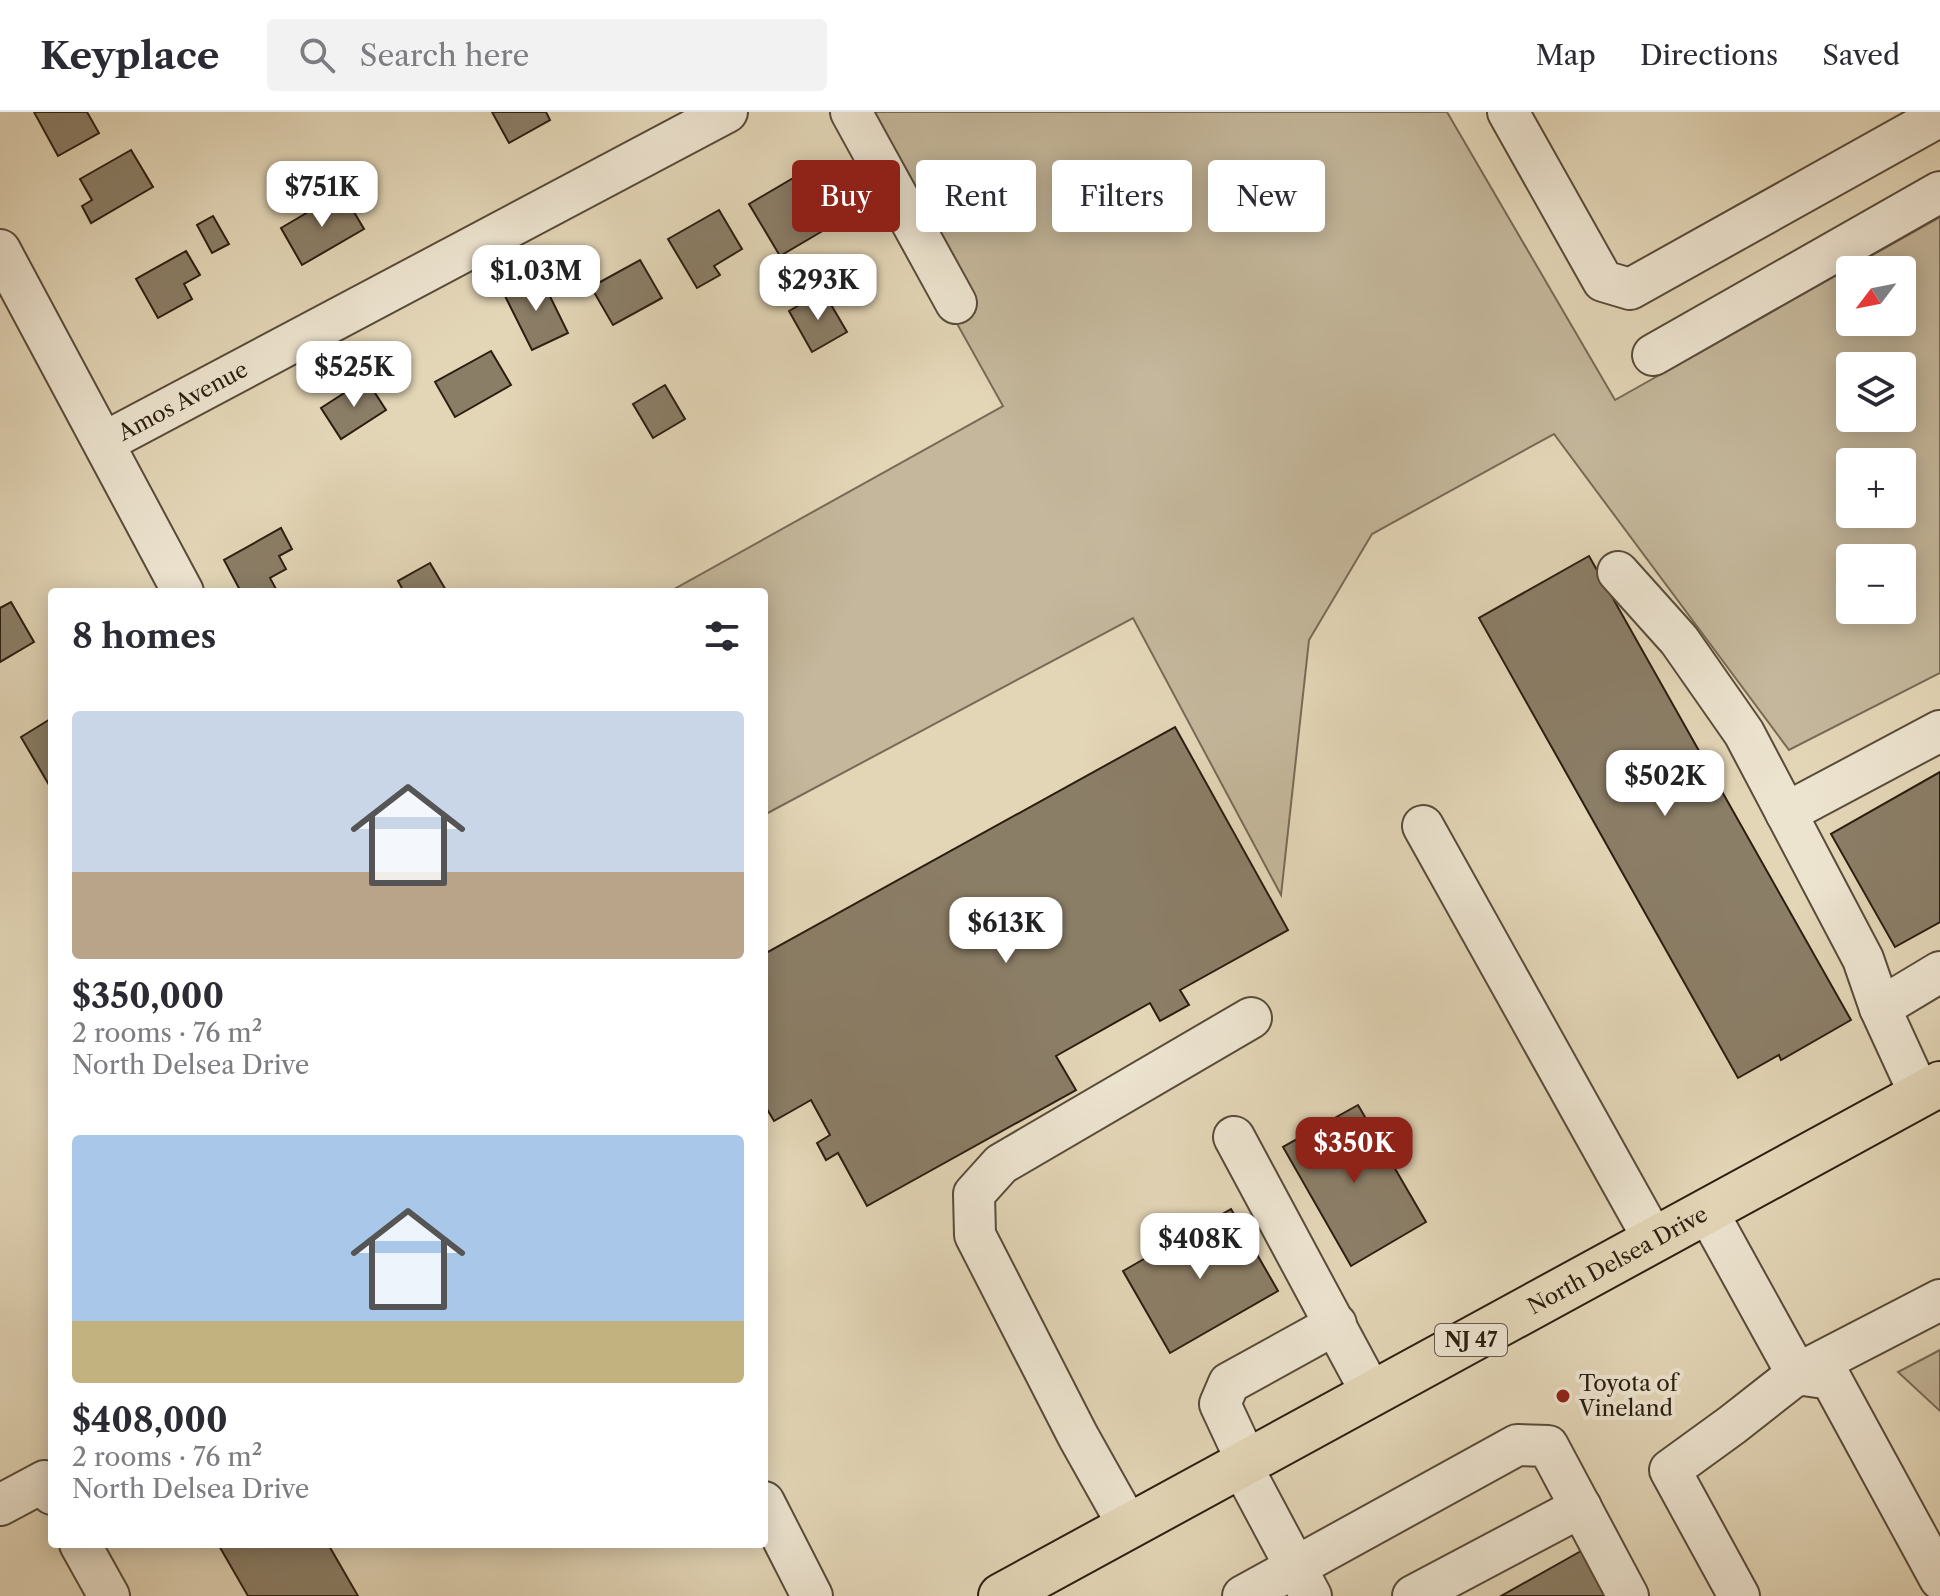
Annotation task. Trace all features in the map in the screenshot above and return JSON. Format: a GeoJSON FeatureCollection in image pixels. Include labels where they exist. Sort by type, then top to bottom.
{"type":"FeatureCollection","features":[{"type":"Feature","properties":{"kind":"main road","name":"North Delsea Drive"},"geometry":{"type":"LineString","coordinates":[[1012,1593],[1930,1089]]}},
{"type":"Feature","properties":{"kind":"street","name":"Amos Avenue"},"geometry":{"type":"LineString","coordinates":[[105,442],[727,112]]}},
{"type":"Feature","properties":{"kind":"street"},"geometry":{"type":"LineString","coordinates":[[851,112],[956,303]]}},
{"type":"Feature","properties":{"kind":"street"},"geometry":{"type":"LineString","coordinates":[[1508,112],[1603,281],[1630,289],[1922,119]]}},
{"type":"Feature","properties":{"kind":"street"},"geometry":{"type":"LineString","coordinates":[[1653,355],[1940,192]]}},
{"type":"Feature","properties":{"kind":"street"},"geometry":{"type":"LineString","coordinates":[[0,250],[181,588]]}},
{"type":"Feature","properties":{"kind":"street"},"geometry":{"type":"LineString","coordinates":[[1618,572],[1679,640],[1744,733],[1863,959],[1880,1008],[1930,1089]]}},
{"type":"Feature","properties":{"kind":"street"},"geometry":{"type":"LineString","coordinates":[[1786,813],[1940,731]]}},
{"type":"Feature","properties":{"kind":"street"},"geometry":{"type":"LineString","coordinates":[[1423,826],[1654,1240]]}},
{"type":"Feature","properties":{"kind":"street"},"geometry":{"type":"LineString","coordinates":[[1880,1008],[1940,972]]}},
{"type":"Feature","properties":{"kind":"street"},"geometry":{"type":"LineString","coordinates":[[1129,1527],[1078,1436],[975,1235],[974,1194],[1001,1164],[1251,1018]]}},
{"type":"Feature","properties":{"kind":"street"},"geometry":{"type":"LineString","coordinates":[[1234,1137],[1372,1394]]}},
{"type":"Feature","properties":{"kind":"street"},"geometry":{"type":"LineString","coordinates":[[1707,1211],[1797,1374]]}},
{"type":"Feature","properties":{"kind":"street"},"geometry":{"type":"LineString","coordinates":[[1739,1596],[1670,1470],[1797,1374],[1940,1300]]}},
{"type":"Feature","properties":{"kind":"street"},"geometry":{"type":"LineString","coordinates":[[1303,1581],[1244,1464],[1220,1404],[1229,1383],[1336,1324]]}},
{"type":"Feature","properties":{"kind":"street"},"geometry":{"type":"LineString","coordinates":[[1797,1374],[1831,1379],[1940,1579]]}},
{"type":"Feature","properties":{"kind":"street"},"geometry":{"type":"LineString","coordinates":[[1243,1596],[1303,1581],[1517,1445],[1548,1446],[1628,1596]]}},
{"type":"Feature","properties":{"kind":"street"},"geometry":{"type":"LineString","coordinates":[[0,1505],[45,1481],[48,1487]]}},
{"type":"Feature","properties":{"kind":"street"},"geometry":{"type":"LineString","coordinates":[[1413,1596],[1581,1507]]}},
{"type":"Feature","properties":{"kind":"street"},"geometry":{"type":"LineString","coordinates":[[768,1510],[812,1596]]}},
{"type":"Feature","properties":{"kind":"street"},"geometry":{"type":"LineString","coordinates":[[82,1548],[109,1596]]}},
{"type":"Feature","properties":{"kind":"shaded area"},"geometry":{"type":"Polygon","coordinates":[[[839,112],[1447,112],[1615,400],[1836,276],[1836,336],[1916,336],[1916,256],[1871,256],[1940,217],[1940,673],[1789,750],[1554,434],[1372,534],[1309,640],[1281,895],[1133,618],[768,813],[768,588],[676,588],[1003,406],[900,221],[900,160],[866,160],[839,112]]]}},
{"type":"Feature","properties":{"kind":"shaded area"},"geometry":{"type":"Polygon","coordinates":[[[1940,1350],[1940,1411],[1898,1372],[1940,1350]]]}},
{"type":"Feature","properties":{"kind":"building"},"geometry":{"type":"Polygon","coordinates":[[[34,112],[87,112],[99,133],[58,156],[34,112]]]}},
{"type":"Feature","properties":{"kind":"building"},"geometry":{"type":"Polygon","coordinates":[[[492,112],[546,112],[550,120],[509,143],[492,112]]]}},
{"type":"Feature","properties":{"kind":"building"},"geometry":{"type":"Polygon","coordinates":[[[131,150],[153,187],[91,223],[82,206],[92,200],[80,179],[131,150]]]}},
{"type":"Feature","properties":{"kind":"building"},"geometry":{"type":"Polygon","coordinates":[[[792,179],[792,232],[821,232],[780,256],[749,204],[792,179]]]}},
{"type":"Feature","properties":{"kind":"building"},"geometry":{"type":"Polygon","coordinates":[[[342,192],[364,229],[302,265],[281,228],[342,192]]]}},
{"type":"Feature","properties":{"kind":"building"},"geometry":{"type":"Polygon","coordinates":[[[719,210],[742,249],[714,266],[720,275],[697,288],[668,239],[719,210]]]}},
{"type":"Feature","properties":{"kind":"building"},"geometry":{"type":"Polygon","coordinates":[[[213,216],[229,244],[212,253],[197,225],[213,216]]]}},
{"type":"Feature","properties":{"kind":"building"},"geometry":{"type":"Polygon","coordinates":[[[186,251],[200,275],[184,284],[192,299],[158,318],[136,279],[186,251]]]}},
{"type":"Feature","properties":{"kind":"building"},"geometry":{"type":"Polygon","coordinates":[[[640,260],[662,298],[613,325],[591,287],[640,260]]]}},
{"type":"Feature","properties":{"kind":"building"},"geometry":{"type":"Polygon","coordinates":[[[540,276],[568,333],[532,350],[504,294],[540,276]]]}},
{"type":"Feature","properties":{"kind":"building"},"geometry":{"type":"Polygon","coordinates":[[[823,291],[847,332],[812,352],[789,311],[823,291]]]}},
{"type":"Feature","properties":{"kind":"building"},"geometry":{"type":"Polygon","coordinates":[[[491,351],[511,385],[455,417],[435,382],[491,351]]]}},
{"type":"Feature","properties":{"kind":"building"},"geometry":{"type":"Polygon","coordinates":[[[366,379],[386,410],[341,439],[321,408],[366,379]]]}},
{"type":"Feature","properties":{"kind":"building"},"geometry":{"type":"Polygon","coordinates":[[[665,385],[685,419],[653,438],[633,404],[665,385]]]}},
{"type":"Feature","properties":{"kind":"building"},"geometry":{"type":"Polygon","coordinates":[[[281,528],[292,549],[279,556],[286,569],[270,578],[275,588],[239,588],[224,560],[281,528]]]}},
{"type":"Feature","properties":{"kind":"building"},"geometry":{"type":"Polygon","coordinates":[[[1589,556],[1851,1020],[1781,1060],[1779,1055],[1738,1078],[1479,618],[1589,556]]]}},
{"type":"Feature","properties":{"kind":"building"},"geometry":{"type":"Polygon","coordinates":[[[430,563],[445,588],[402,588],[398,581],[430,563]]]}},
{"type":"Feature","properties":{"kind":"building"},"geometry":{"type":"Polygon","coordinates":[[[11,602],[34,642],[0,662],[0,608],[11,602]]]}},
{"type":"Feature","properties":{"kind":"building"},"geometry":{"type":"Polygon","coordinates":[[[48,720],[48,783],[21,737],[48,720]]]}},
{"type":"Feature","properties":{"kind":"building"},"geometry":{"type":"Polygon","coordinates":[[[1175,727],[1288,930],[1180,990],[1189,1005],[1160,1021],[1150,1003],[1056,1056],[1076,1090],[867,1206],[838,1153],[826,1160],[817,1143],[830,1135],[811,1100],[774,1121],[768,1111],[768,952],[1175,727]]]}},
{"type":"Feature","properties":{"kind":"building"},"geometry":{"type":"Polygon","coordinates":[[[1940,772],[1940,922],[1895,947],[1831,834],[1940,772]]]}},
{"type":"Feature","properties":{"kind":"building"},"geometry":{"type":"Polygon","coordinates":[[[1358,1105],[1426,1222],[1351,1266],[1283,1147],[1358,1105]]]}},
{"type":"Feature","properties":{"kind":"building"},"geometry":{"type":"Polygon","coordinates":[[[1231,1209],[1278,1291],[1170,1353],[1123,1271],[1231,1209]]]}},
{"type":"Feature","properties":{"kind":"building"},"geometry":{"type":"Polygon","coordinates":[[[220,1548],[330,1548],[358,1596],[248,1596],[220,1548]]]}},
{"type":"Feature","properties":{"kind":"building"},"geometry":{"type":"Polygon","coordinates":[[[1581,1551],[1606,1596],[1501,1596],[1581,1551]]]}},
{"type":"Feature","properties":{"kind":"place","name":"Toyota of Vineland"},"geometry":{"type":"Point","coordinates":[1563,1396]}}]}
